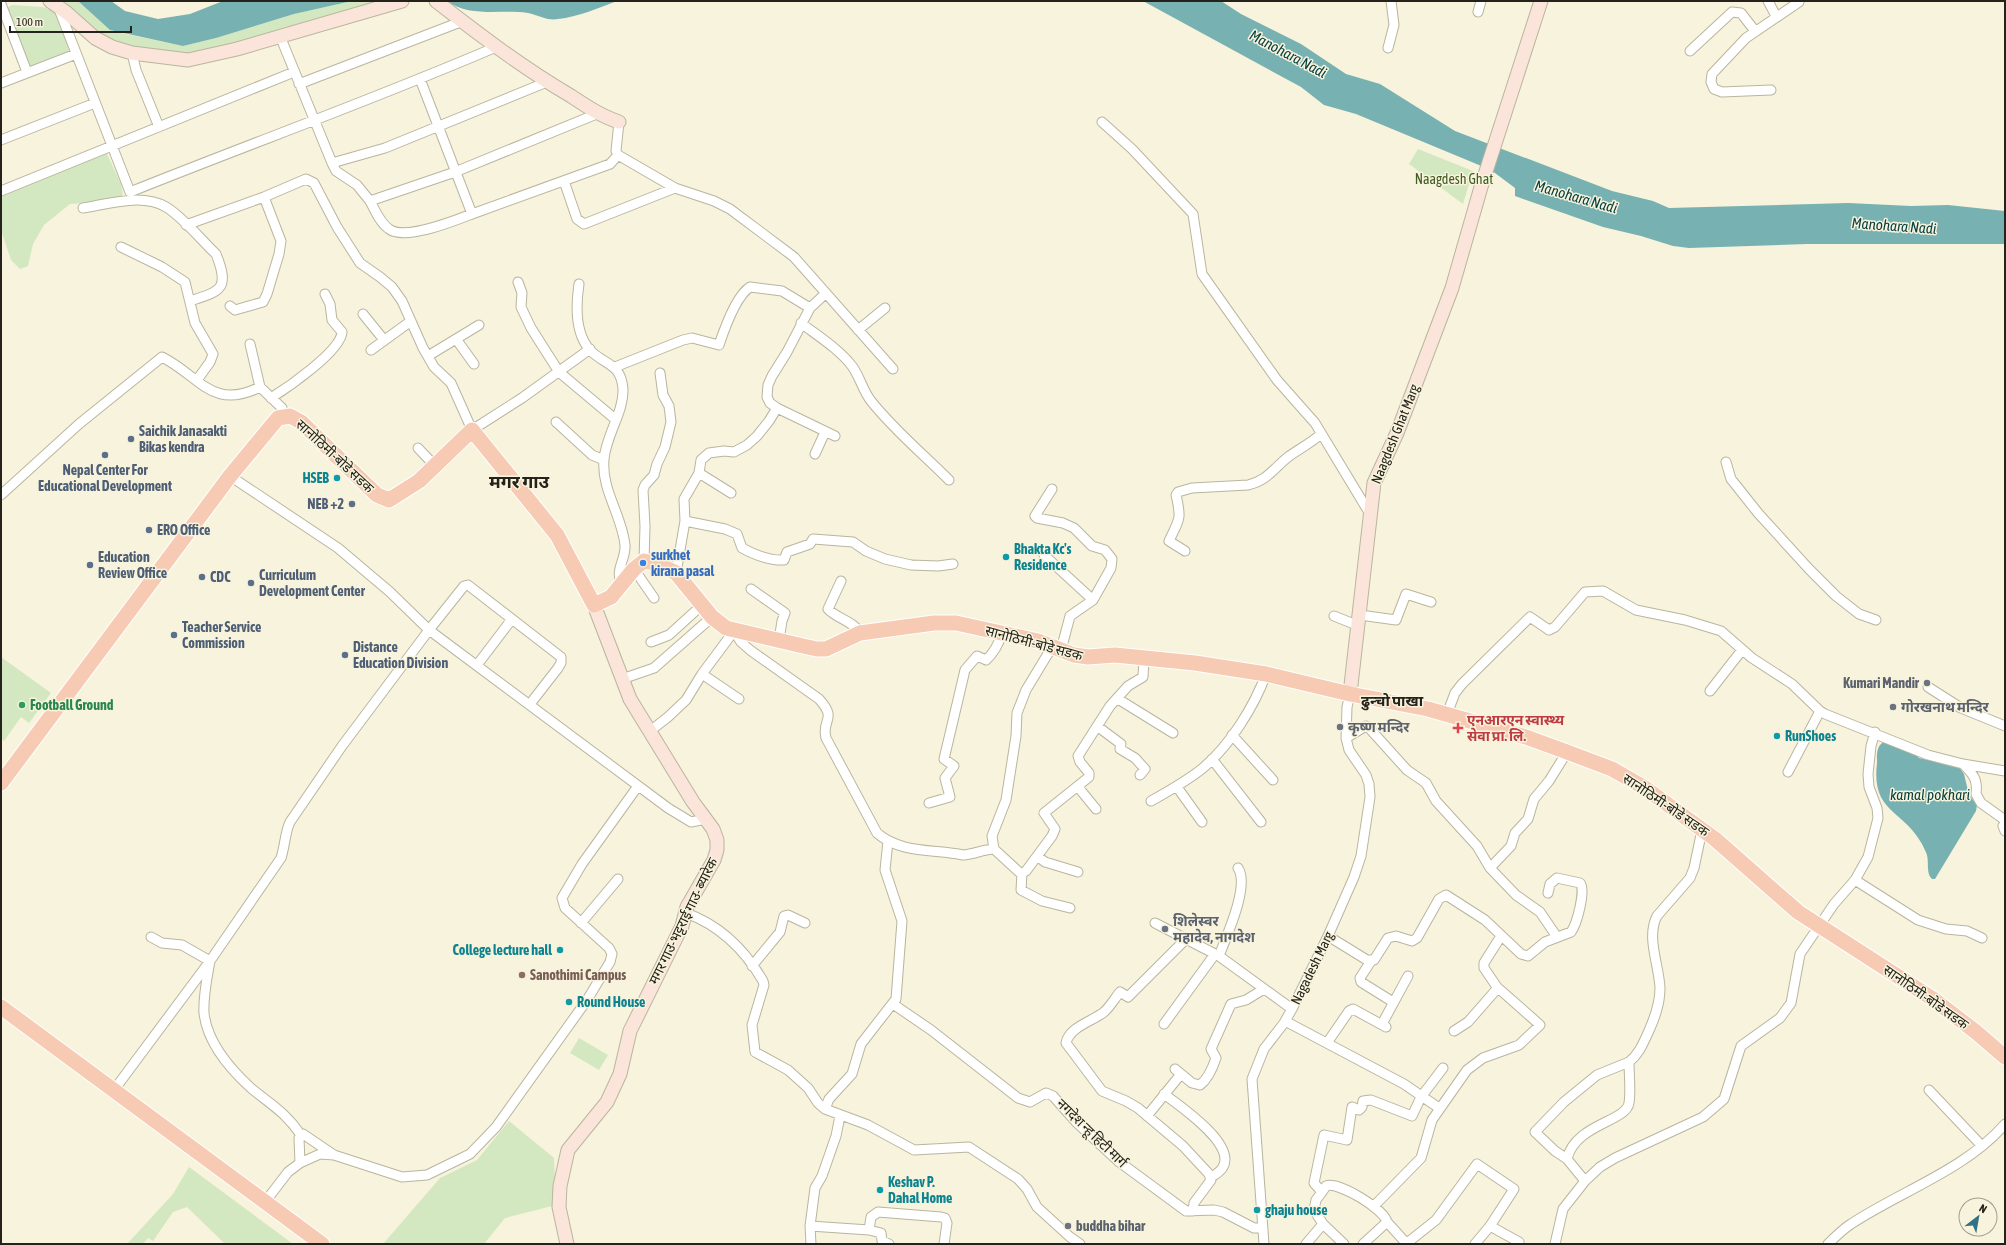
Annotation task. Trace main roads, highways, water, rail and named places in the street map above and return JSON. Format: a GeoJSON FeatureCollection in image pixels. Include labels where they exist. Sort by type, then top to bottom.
{"type":"FeatureCollection","features":[{"type":"Feature","properties":{"kind":"main road","name":"सानोठिमी-बोडे सडक"},"geometry":{"type":"LineString","coordinates":[[1,783],[230,476],[273,422],[284,416],[290,416],[301,422],[383,498],[389,500],[419,481],[472,430],[557,535],[594,605],[611,597],[639,565],[658,564],[676,573],[712,617],[723,626],[734,631],[749,633],[817,649],[826,648],[860,633],[934,623],[956,623],[1038,641],[1074,655],[1088,657],[1115,655],[1266,674],[1350,694],[1392,701],[1447,714],[1526,737],[1612,769],[1645,788],[1702,830],[1798,912],[1933,999],[1976,1032],[2005,1057]]}},
{"type":"Feature","properties":{"kind":"main road"},"geometry":{"type":"LineString","coordinates":[[1,1007],[322,1244]]}},
{"type":"Feature","properties":{"kind":"water"},"geometry":{"type":"Polygon","coordinates":[[[78,1],[111,1],[125,11],[158,19],[190,14],[223,1],[352,1],[294,14],[216,38],[183,46],[110,30],[78,1]]]}},
{"type":"Feature","properties":{"kind":"water"},"geometry":{"type":"Polygon","coordinates":[[[447,1],[617,1],[565,18],[546,19],[528,13],[476,11],[456,6],[447,1]]]}},
{"type":"Feature","properties":{"kind":"water","name":"Manohara Nadi"},"geometry":{"type":"Polygon","coordinates":[[[1143,1],[1221,1],[1241,14],[1301,44],[1346,74],[1380,84],[1455,131],[1612,191],[1653,201],[1669,208],[1848,203],[1911,206],[1948,205],[2005,211],[2005,244],[1807,244],[1689,248],[1673,246],[1641,236],[1603,227],[1515,196],[1515,188],[1491,170],[1356,114],[1324,105],[1301,87],[1143,1]]]}},
{"type":"Feature","properties":{"kind":"water","name":"kamal pokhari"},"geometry":{"type":"Polygon","coordinates":[[[1882,743],[1888,743],[1913,751],[1919,758],[1959,767],[1964,774],[1969,795],[1977,805],[1976,811],[1935,879],[1930,877],[1927,855],[1922,844],[1906,824],[1890,809],[1879,792],[1876,779],[1877,755],[1879,747],[1882,743]]]}},
{"type":"Feature","properties":{"kind":"place","name":"Saichik Janasakti Bikas kendra"},"geometry":{"type":"Point","coordinates":[131,439]}},
{"type":"Feature","properties":{"kind":"place","name":"Nepal Center For Educational Development"},"geometry":{"type":"Point","coordinates":[105,455]}},
{"type":"Feature","properties":{"kind":"place","name":"HSEB"},"geometry":{"type":"Point","coordinates":[337,478]}},
{"type":"Feature","properties":{"kind":"place","name":"NEB +2"},"geometry":{"type":"Point","coordinates":[352,504]}},
{"type":"Feature","properties":{"kind":"place","name":"ERO Office"},"geometry":{"type":"Point","coordinates":[149,530]}},
{"type":"Feature","properties":{"kind":"place","name":"Bhakta Kc's Residence"},"geometry":{"type":"Point","coordinates":[1006,557]}},
{"type":"Feature","properties":{"kind":"place","name":"surkhet kirana pasal"},"geometry":{"type":"Point","coordinates":[643,563]}},
{"type":"Feature","properties":{"kind":"place","name":"Education Review Office"},"geometry":{"type":"Point","coordinates":[90,565]}},
{"type":"Feature","properties":{"kind":"place","name":"CDC"},"geometry":{"type":"Point","coordinates":[202,577]}},
{"type":"Feature","properties":{"kind":"place","name":"Curriculum Development Center"},"geometry":{"type":"Point","coordinates":[251,583]}},
{"type":"Feature","properties":{"kind":"place","name":"Teacher Service Commission"},"geometry":{"type":"Point","coordinates":[174,635]}},
{"type":"Feature","properties":{"kind":"place","name":"Distance Education Division"},"geometry":{"type":"Point","coordinates":[345,655]}},
{"type":"Feature","properties":{"kind":"place","name":"Kumari Mandir"},"geometry":{"type":"Point","coordinates":[1927,683]}},
{"type":"Feature","properties":{"kind":"place","name":"Football Ground"},"geometry":{"type":"Point","coordinates":[22,705]}},
{"type":"Feature","properties":{"kind":"place","name":"गोरखनाथ मन्दिर"},"geometry":{"type":"Point","coordinates":[1893,707]}},
{"type":"Feature","properties":{"kind":"place","name":"कृष्ण मन्दिर"},"geometry":{"type":"Point","coordinates":[1340,727]}},
{"type":"Feature","properties":{"kind":"place","name":"एनआरएन स्वास्थ्य सेवा प्रा. लि."},"geometry":{"type":"Point","coordinates":[1458,728]}},
{"type":"Feature","properties":{"kind":"place","name":"RunShoes"},"geometry":{"type":"Point","coordinates":[1777,736]}},
{"type":"Feature","properties":{"kind":"place","name":"शिलेस्वर महादेव, नागदेश"},"geometry":{"type":"Point","coordinates":[1165,929]}},
{"type":"Feature","properties":{"kind":"place","name":"College lecture hall"},"geometry":{"type":"Point","coordinates":[560,950]}},
{"type":"Feature","properties":{"kind":"place","name":"Sanothimi Campus"},"geometry":{"type":"Point","coordinates":[522,975]}},
{"type":"Feature","properties":{"kind":"place","name":"Round House"},"geometry":{"type":"Point","coordinates":[569,1002]}},
{"type":"Feature","properties":{"kind":"place","name":"Keshav P. Dahal Home"},"geometry":{"type":"Point","coordinates":[880,1190]}},
{"type":"Feature","properties":{"kind":"place","name":"ghaju house"},"geometry":{"type":"Point","coordinates":[1257,1210]}},
{"type":"Feature","properties":{"kind":"place","name":"buddha bihar"},"geometry":{"type":"Point","coordinates":[1068,1226]}},
{"type":"Feature","properties":{"kind":"district","name":"मगर गाउ"},"geometry":{"type":"Point","coordinates":[519,482]}},
{"type":"Feature","properties":{"kind":"district","name":"ढुन्चो पाखा"},"geometry":{"type":"Point","coordinates":[1392,701]}},
{"type":"Feature","properties":{"kind":"park label","name":"Naagdesh Ghat"},"geometry":{"type":"Point","coordinates":[1454,179]}}]}
